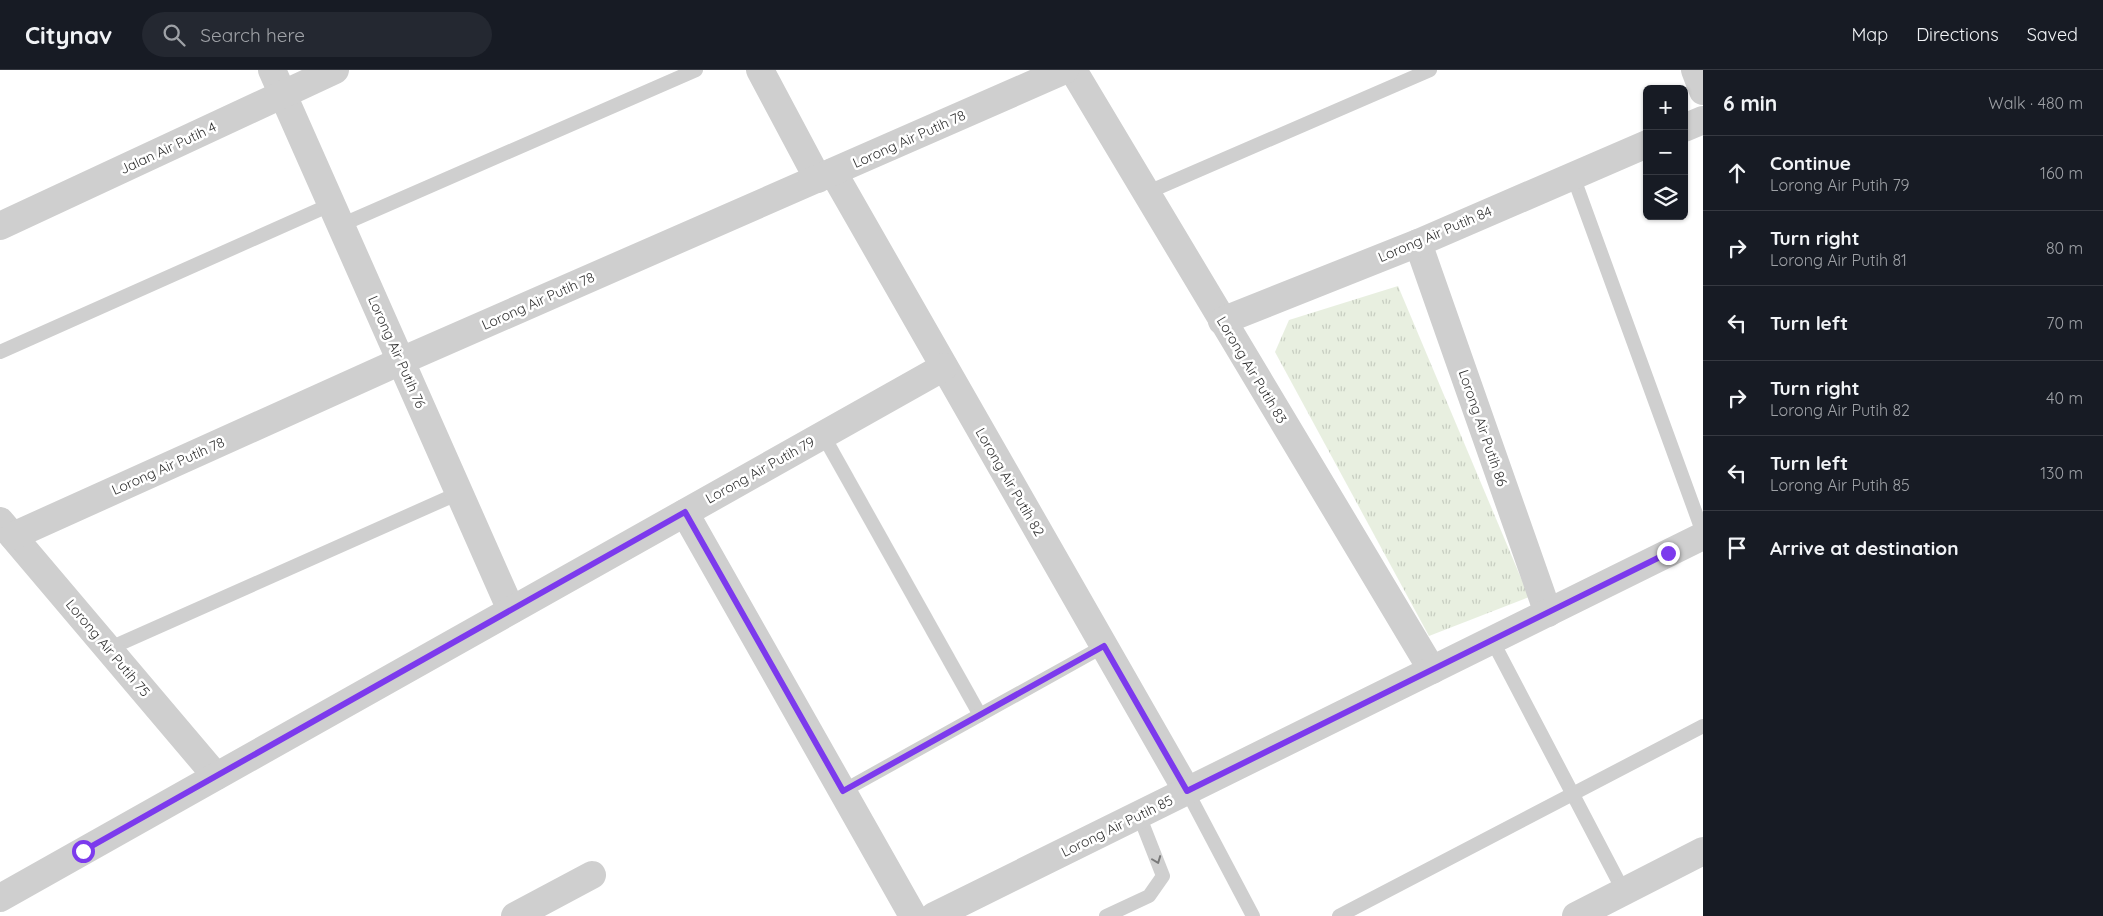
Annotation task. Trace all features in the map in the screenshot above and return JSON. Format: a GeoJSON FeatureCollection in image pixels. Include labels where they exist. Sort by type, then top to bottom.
{"type":"FeatureCollection","features":[{"type":"Feature","properties":{"kind":"street","name":"Lorong Air Putih 76"},"geometry":{"type":"LineString","coordinates":[[272,70],[511,610]]}},
{"type":"Feature","properties":{"kind":"street","name":"Jalan Air Putih 4"},"geometry":{"type":"LineString","coordinates":[[0,226],[335,70]]}},
{"type":"Feature","properties":{"kind":"street","name":"Lorong Air Putih 82"},"geometry":{"type":"LineString","coordinates":[[760,70],[944,367],[1187,791]]}},
{"type":"Feature","properties":{"kind":"street","name":"Lorong Air Putih 78"},"geometry":{"type":"LineString","coordinates":[[6,528],[401,361],[1065,70]]}},
{"type":"Feature","properties":{"kind":"street","name":"Lorong Air Putih 83"},"geometry":{"type":"LineString","coordinates":[[1073,70],[1432,670]]}},
{"type":"Feature","properties":{"kind":"street"},"geometry":{"type":"LineString","coordinates":[[1695,70],[1703,91]]}},
{"type":"Feature","properties":{"kind":"street"},"geometry":{"type":"LineString","coordinates":[[1688,126],[1703,120]]}},
{"type":"Feature","properties":{"kind":"street","name":"Lorong Air Putih 84"},"geometry":{"type":"LineString","coordinates":[[1222,321],[1418,243],[1643,146]]}},
{"type":"Feature","properties":{"kind":"street","name":"Lorong Air Putih 86"},"geometry":{"type":"LineString","coordinates":[[1418,243],[1548,613]]}},
{"type":"Feature","properties":{"kind":"street","name":"Lorong Air Putih 79"},"geometry":{"type":"LineString","coordinates":[[0,898],[944,367]]}},
{"type":"Feature","properties":{"kind":"street"},"geometry":{"type":"LineString","coordinates":[[685,512],[914,916]]}},
{"type":"Feature","properties":{"kind":"street","name":"Lorong Air Putih 75"},"geometry":{"type":"LineString","coordinates":[[6,528],[216,776]]}},
{"type":"Feature","properties":{"kind":"street","name":"Lorong Air Putih 85"},"geometry":{"type":"LineString","coordinates":[[934,916],[1703,535]]}},
{"type":"Feature","properties":{"kind":"street"},"geometry":{"type":"LineString","coordinates":[[1576,916],[1703,851]]}},
{"type":"Feature","properties":{"kind":"street"},"geometry":{"type":"LineString","coordinates":[[515,916],[592,875]]}},
{"type":"Feature","properties":{"kind":"street"},"geometry":{"type":"LineString","coordinates":[[0,907],[7,916]]}},
{"type":"Feature","properties":{"kind":"lane"},"geometry":{"type":"LineString","coordinates":[[0,352],[696,70]]}},
{"type":"Feature","properties":{"kind":"lane"},"geometry":{"type":"LineString","coordinates":[[1146,192],[1430,70]]}},
{"type":"Feature","properties":{"kind":"lane"},"geometry":{"type":"LineString","coordinates":[[1573,176],[1703,535]]}},
{"type":"Feature","properties":{"kind":"lane"},"geometry":{"type":"LineString","coordinates":[[823,435],[980,715]]}},
{"type":"Feature","properties":{"kind":"lane"},"geometry":{"type":"LineString","coordinates":[[108,649],[459,492]]}},
{"type":"Feature","properties":{"kind":"lane"},"geometry":{"type":"LineString","coordinates":[[1492,640],[1624,892]]}},
{"type":"Feature","properties":{"kind":"lane"},"geometry":{"type":"LineString","coordinates":[[843,791],[1104,646]]}},
{"type":"Feature","properties":{"kind":"lane"},"geometry":{"type":"LineString","coordinates":[[1339,916],[1703,726]]}},
{"type":"Feature","properties":{"kind":"lane"},"geometry":{"type":"LineString","coordinates":[[1187,791],[1253,916]]}},
{"type":"Feature","properties":{"kind":"lane"},"geometry":{"type":"LineString","coordinates":[[1106,916],[1149,896],[1163,876],[1139,815]]}},
{"type":"Feature","properties":{"kind":"green space"},"geometry":{"type":"Polygon","coordinates":[[[1398,286],[1529,597],[1429,636],[1275,352],[1289,320],[1398,286]]]}},
{"type":"Feature","properties":{"kind":"route"},"geometry":{"type":"LineString","coordinates":[[83,851],[685,512],[843,791],[1104,646],[1187,791],[1668,553]]}}]}
